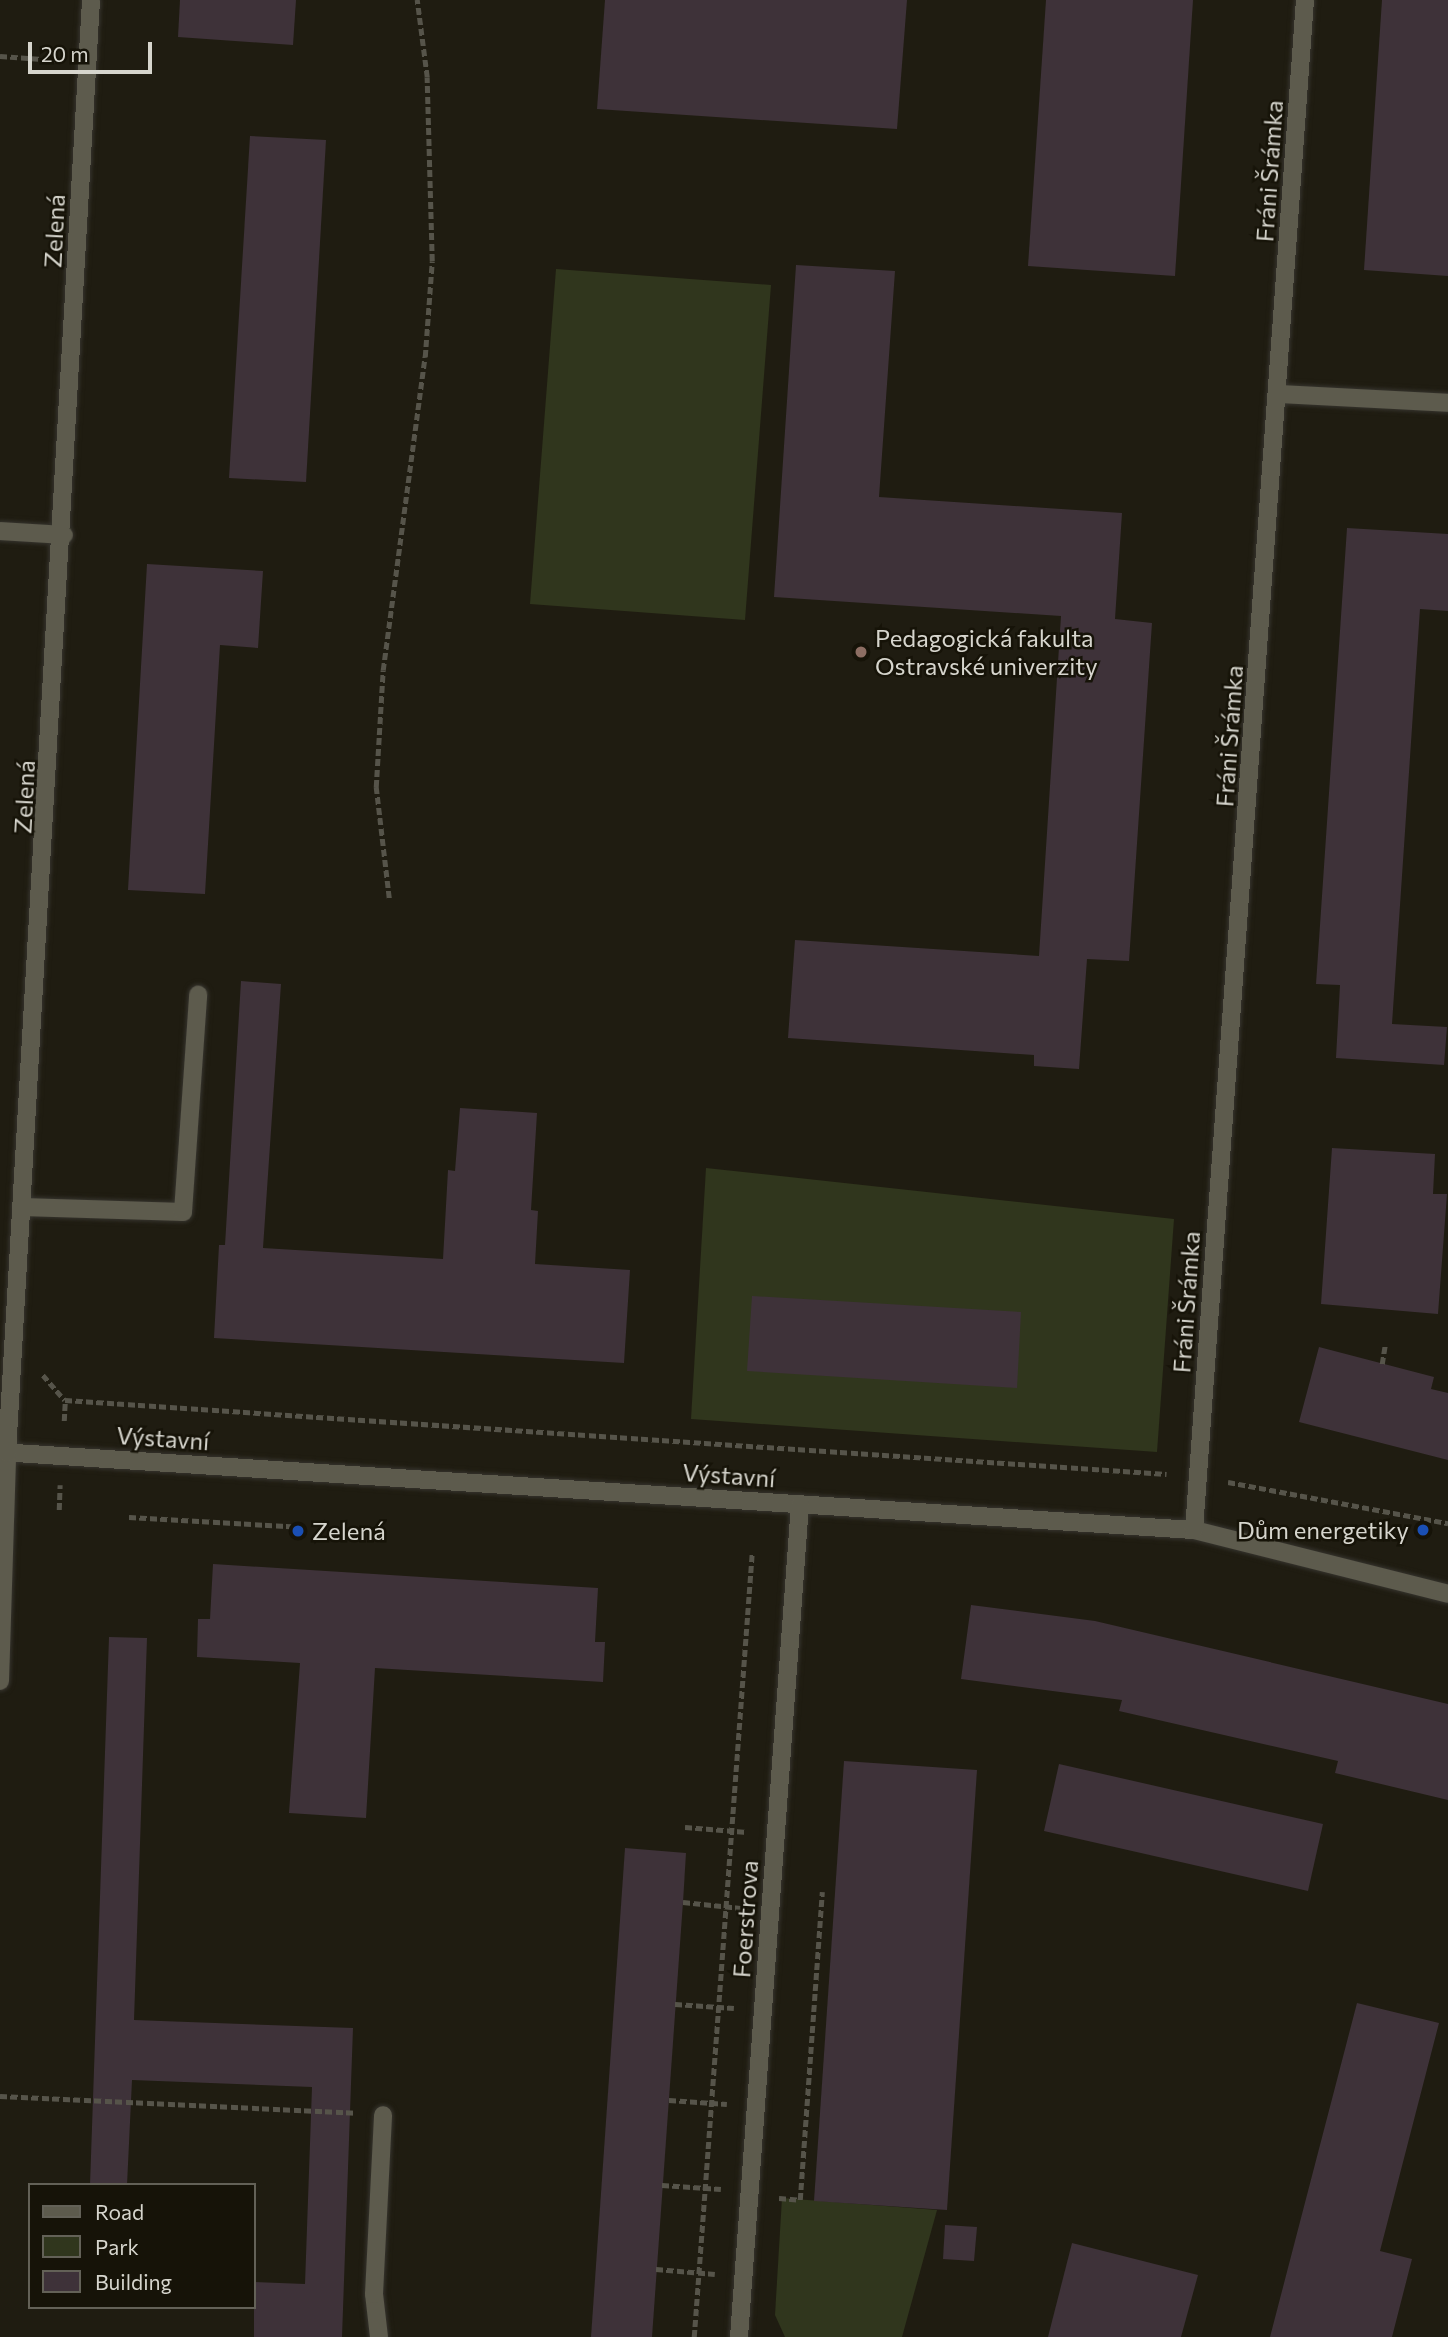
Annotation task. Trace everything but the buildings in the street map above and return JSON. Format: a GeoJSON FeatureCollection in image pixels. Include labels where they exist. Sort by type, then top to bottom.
{"type":"FeatureCollection","features":[{"type":"Feature","properties":{"kind":"street","name":"Zelená"},"geometry":{"type":"LineString","coordinates":[[0,1681],[4,1453],[23,1207],[64,535],[91,0]]}},
{"type":"Feature","properties":{"kind":"street","name":"Fráni Šrámka"},"geometry":{"type":"LineString","coordinates":[[1194,1530],[1279,394],[1305,0]]}},
{"type":"Feature","properties":{"kind":"street"},"geometry":{"type":"LineString","coordinates":[[1279,394],[1448,403]]}},
{"type":"Feature","properties":{"kind":"street"},"geometry":{"type":"LineString","coordinates":[[0,531],[64,535]]}},
{"type":"Feature","properties":{"kind":"street"},"geometry":{"type":"LineString","coordinates":[[23,1207],[183,1212],[198,995]]}},
{"type":"Feature","properties":{"kind":"street","name":"Výstavní"},"geometry":{"type":"LineString","coordinates":[[4,1453],[1194,1530],[1448,1594]]}},
{"type":"Feature","properties":{"kind":"street","name":"Foerstrova"},"geometry":{"type":"LineString","coordinates":[[739,2337],[800,1504]]}},
{"type":"Feature","properties":{"kind":"street"},"geometry":{"type":"LineString","coordinates":[[379,2337],[374,2294],[383,2115]]}},
{"type":"Feature","properties":{"kind":"path"},"geometry":{"type":"LineString","coordinates":[[389,898],[376,787],[383,670],[425,357],[432,261],[427,77],[417,0]]}},
{"type":"Feature","properties":{"kind":"path"},"geometry":{"type":"LineString","coordinates":[[0,56],[57,60]]}},
{"type":"Feature","properties":{"kind":"path"},"geometry":{"type":"LineString","coordinates":[[1382,1364],[1385,1346]]}},
{"type":"Feature","properties":{"kind":"path"},"geometry":{"type":"LineString","coordinates":[[40,1365],[44,1378],[65,1400],[1198,1476],[1448,1523]]}},
{"type":"Feature","properties":{"kind":"path"},"geometry":{"type":"LineString","coordinates":[[64,1421],[65,1400]]}},
{"type":"Feature","properties":{"kind":"path"},"geometry":{"type":"LineString","coordinates":[[59,1510],[61,1484]]}},
{"type":"Feature","properties":{"kind":"path"},"geometry":{"type":"LineString","coordinates":[[129,1517],[300,1527]]}},
{"type":"Feature","properties":{"kind":"path"},"geometry":{"type":"LineString","coordinates":[[694,2337],[752,1553]]}},
{"type":"Feature","properties":{"kind":"path"},"geometry":{"type":"LineString","coordinates":[[685,1827],[776,1834]]}},
{"type":"Feature","properties":{"kind":"path"},"geometry":{"type":"LineString","coordinates":[[662,2185],[800,2200],[822,1892]]}},
{"type":"Feature","properties":{"kind":"path"},"geometry":{"type":"LineString","coordinates":[[683,1902],[771,1910]]}},
{"type":"Feature","properties":{"kind":"path"},"geometry":{"type":"LineString","coordinates":[[675,2004],[763,2010]]}},
{"type":"Feature","properties":{"kind":"path"},"geometry":{"type":"LineString","coordinates":[[0,2096],[383,2115]]}},
{"type":"Feature","properties":{"kind":"path"},"geometry":{"type":"LineString","coordinates":[[669,2100],[756,2106]]}},
{"type":"Feature","properties":{"kind":"path"},"geometry":{"type":"LineString","coordinates":[[656,2269],[744,2276]]}},
{"type":"Feature","properties":{"kind":"green space"},"geometry":{"type":"Polygon","coordinates":[[[556,269],[771,285],[745,620],[530,604],[556,269]]]}},
{"type":"Feature","properties":{"kind":"green space"},"geometry":{"type":"Polygon","coordinates":[[[706,1168],[1174,1219],[1157,1452],[691,1419],[706,1168]]]}},
{"type":"Feature","properties":{"kind":"green space"},"geometry":{"type":"Polygon","coordinates":[[[782,2198],[937,2210],[902,2337],[785,2337],[775,2315],[782,2198]]]}},
{"type":"Feature","properties":{"kind":"place","name":"Pedagogická fakulta Ostravské univerzity"},"geometry":{"type":"Point","coordinates":[861,652]}},
{"type":"Feature","properties":{"kind":"place","name":"Dům energetiky"},"geometry":{"type":"Point","coordinates":[1423,1530]}},
{"type":"Feature","properties":{"kind":"place","name":"Zelená"},"geometry":{"type":"Point","coordinates":[298,1531]}}]}
